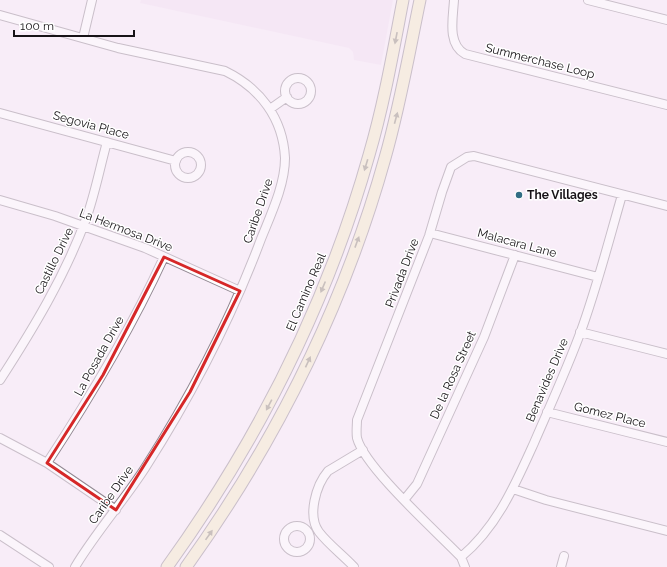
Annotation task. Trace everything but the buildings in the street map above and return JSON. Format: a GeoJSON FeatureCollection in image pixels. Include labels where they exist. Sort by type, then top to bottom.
{"type":"FeatureCollection","features":[{"type":"Feature","properties":{"kind":"main road","name":"El Camino Real"},"geometry":{"type":"LineString","coordinates":[[167,567],[194,530],[257,427],[281,382],[314,310],[341,241],[369,155],[383,104],[403,0]]}},
{"type":"Feature","properties":{"kind":"main road"},"geometry":{"type":"LineString","coordinates":[[186,567],[239,488],[271,436],[296,387],[328,317],[366,219],[385,159],[398,108],[420,0]]}},
{"type":"Feature","properties":{"kind":"street"},"geometry":{"type":"LineString","coordinates":[[83,38],[92,0]]}},
{"type":"Feature","properties":{"kind":"street","name":"Summerchase Loop"},"geometry":{"type":"LineString","coordinates":[[454,0],[453,42],[460,51],[465,54],[667,105]]}},
{"type":"Feature","properties":{"kind":"street"},"geometry":{"type":"LineString","coordinates":[[588,0],[667,20]]}},
{"type":"Feature","properties":{"kind":"street","name":"Caribe Drive"},"geometry":{"type":"LineString","coordinates":[[0,15],[118,48],[225,71],[252,87],[270,109],[280,128],[283,144],[285,159],[283,173],[269,217],[240,291],[220,336],[190,392],[144,469],[75,567]]}},
{"type":"Feature","properties":{"kind":"street"},"geometry":{"type":"LineString","coordinates":[[270,109],[287,97]]}},
{"type":"Feature","properties":{"kind":"street","name":"Segovia Place"},"geometry":{"type":"LineString","coordinates":[[0,112],[176,161]]}},
{"type":"Feature","properties":{"kind":"street","name":"Castillo Drive"},"geometry":{"type":"LineString","coordinates":[[0,380],[41,314],[84,225],[107,142]]}},
{"type":"Feature","properties":{"kind":"street","name":"Privada Drive"},"geometry":{"type":"LineString","coordinates":[[465,567],[461,557],[404,500],[363,450],[357,436],[357,420],[430,233],[452,167],[467,157],[474,156],[667,206]]}},
{"type":"Feature","properties":{"kind":"street","name":"Benavides Drive"},"geometry":{"type":"LineString","coordinates":[[461,557],[476,544],[495,521],[513,489],[580,332],[598,278],[622,195]]}},
{"type":"Feature","properties":{"kind":"street","name":"La Hermosa Drive"},"geometry":{"type":"LineString","coordinates":[[0,200],[84,225],[164,257],[240,291]]}},
{"type":"Feature","properties":{"kind":"street","name":"Malacara Lane"},"geometry":{"type":"LineString","coordinates":[[430,233],[598,278]]}},
{"type":"Feature","properties":{"kind":"street","name":"De la Rosa Street"},"geometry":{"type":"LineString","coordinates":[[404,500],[417,484],[484,337],[515,255]]}},
{"type":"Feature","properties":{"kind":"street","name":"La Posada Drive"},"geometry":{"type":"LineString","coordinates":[[47,463],[103,376],[143,302],[164,257]]}},
{"type":"Feature","properties":{"kind":"street"},"geometry":{"type":"LineString","coordinates":[[580,332],[667,354]]}},
{"type":"Feature","properties":{"kind":"street","name":"Gomez Place"},"geometry":{"type":"LineString","coordinates":[[547,412],[667,442]]}},
{"type":"Feature","properties":{"kind":"street"},"geometry":{"type":"LineString","coordinates":[[0,438],[47,463],[116,510]]}},
{"type":"Feature","properties":{"kind":"street"},"geometry":{"type":"LineString","coordinates":[[354,567],[318,531],[314,517],[314,506],[318,486],[328,471],[363,450]]}},
{"type":"Feature","properties":{"kind":"street"},"geometry":{"type":"LineString","coordinates":[[513,489],[546,500],[667,531]]}},
{"type":"Feature","properties":{"kind":"street"},"geometry":{"type":"LineString","coordinates":[[308,534],[318,531]]}},
{"type":"Feature","properties":{"kind":"street"},"geometry":{"type":"LineString","coordinates":[[0,535],[48,567]]}},
{"type":"Feature","properties":{"kind":"street"},"geometry":{"type":"LineString","coordinates":[[561,567],[564,556]]}},
{"type":"Feature","properties":{"kind":"highlighted area"},"geometry":{"type":"Polygon","coordinates":[[[164,257],[240,291],[190,392],[116,510],[47,463],[103,375],[164,257]]]}},
{"type":"Feature","properties":{"kind":"shaded area"},"geometry":{"type":"Polygon","coordinates":[[[141,0],[393,0],[381,65],[354,60],[353,52],[349,48],[140,3],[141,0]]]}},
{"type":"Feature","properties":{"kind":"place","name":"The Villages"},"geometry":{"type":"Point","coordinates":[519,195]}}]}
